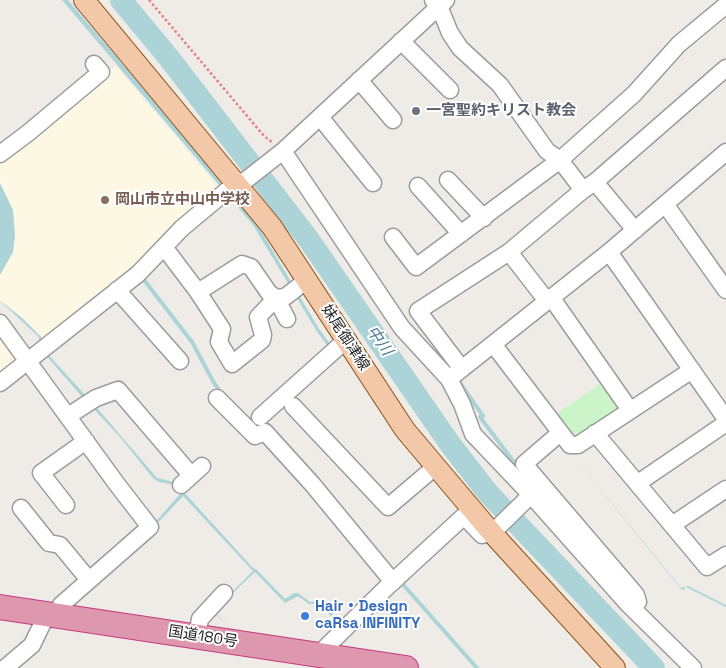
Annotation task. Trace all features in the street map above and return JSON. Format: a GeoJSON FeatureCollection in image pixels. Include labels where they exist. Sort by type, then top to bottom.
{"type":"FeatureCollection","features":[{"type":"Feature","properties":{"kind":"highway","name":"国道180号"},"geometry":{"type":"LineString","coordinates":[[0,607],[197,636],[312,661],[406,668]]}},
{"type":"Feature","properties":{"kind":"main road","name":"妹尾御津線"},"geometry":{"type":"LineString","coordinates":[[84,0],[241,181],[405,430],[615,668]]}},
{"type":"Feature","properties":{"kind":"street"},"geometry":{"type":"LineString","coordinates":[[0,383],[138,274],[182,228],[241,181],[283,151],[401,41],[439,2],[450,33],[460,48],[500,84],[547,151],[589,186],[634,230]]}},
{"type":"Feature","properties":{"kind":"street"},"geometry":{"type":"LineString","coordinates":[[393,236],[416,267],[560,160],[634,94],[679,44],[726,5]]}},
{"type":"Feature","properties":{"kind":"street"},"geometry":{"type":"LineString","coordinates":[[401,41],[450,90]]}},
{"type":"Feature","properties":{"kind":"street"},"geometry":{"type":"LineString","coordinates":[[0,154],[101,72],[94,64]]}},
{"type":"Feature","properties":{"kind":"street"},"geometry":{"type":"LineString","coordinates":[[693,668],[627,603],[473,434],[462,404],[456,374],[418,311],[509,252],[726,68]]}},
{"type":"Feature","properties":{"kind":"street"},"geometry":{"type":"LineString","coordinates":[[359,80],[393,120]]}},
{"type":"Feature","properties":{"kind":"street"},"geometry":{"type":"LineString","coordinates":[[320,117],[373,183]]}},
{"type":"Feature","properties":{"kind":"street"},"geometry":{"type":"LineString","coordinates":[[283,151],[402,328],[456,374]]}},
{"type":"Feature","properties":{"kind":"street"},"geometry":{"type":"LineString","coordinates":[[456,374],[609,252],[665,204],[724,160]]}},
{"type":"Feature","properties":{"kind":"street"},"geometry":{"type":"LineString","coordinates":[[448,180],[484,218]]}},
{"type":"Feature","properties":{"kind":"street"},"geometry":{"type":"LineString","coordinates":[[418,186],[461,234]]}},
{"type":"Feature","properties":{"kind":"street"},"geometry":{"type":"LineString","coordinates":[[665,204],[726,290]]}},
{"type":"Feature","properties":{"kind":"street"},"geometry":{"type":"LineString","coordinates":[[164,247],[222,328],[219,342],[232,364],[262,340],[263,335],[258,317],[276,298],[285,297],[307,280]]}},
{"type":"Feature","properties":{"kind":"street"},"geometry":{"type":"LineString","coordinates":[[509,252],[549,299],[630,410]]}},
{"type":"Feature","properties":{"kind":"street"},"geometry":{"type":"LineString","coordinates":[[609,252],[725,417],[638,484]]}},
{"type":"Feature","properties":{"kind":"street"},"geometry":{"type":"LineString","coordinates":[[198,292],[242,264],[250,267],[269,293],[276,298],[287,319]]}},
{"type":"Feature","properties":{"kind":"street"},"geometry":{"type":"LineString","coordinates":[[117,290],[180,361]]}},
{"type":"Feature","properties":{"kind":"street"},"geometry":{"type":"LineString","coordinates":[[0,323],[38,352],[68,416],[150,527],[62,604],[52,615],[32,645],[5,668]]}},
{"type":"Feature","properties":{"kind":"street"},"geometry":{"type":"LineString","coordinates":[[260,417],[346,340]]}},
{"type":"Feature","properties":{"kind":"street"},"geometry":{"type":"LineString","coordinates":[[493,344],[570,445],[578,445],[692,370]]}},
{"type":"Feature","properties":{"kind":"street"},"geometry":{"type":"LineString","coordinates":[[68,416],[96,398],[118,390],[191,475]]}},
{"type":"Feature","properties":{"kind":"street"},"geometry":{"type":"LineString","coordinates":[[217,398],[255,436],[265,432],[396,579]]}},
{"type":"Feature","properties":{"kind":"street"},"geometry":{"type":"LineString","coordinates":[[293,406],[388,507],[436,467]]}},
{"type":"Feature","properties":{"kind":"street"},"geometry":{"type":"LineString","coordinates":[[560,433],[524,464],[636,595],[645,621]]}},
{"type":"Feature","properties":{"kind":"street"},"geometry":{"type":"LineString","coordinates":[[595,433],[707,567],[726,555]]}},
{"type":"Feature","properties":{"kind":"street"},"geometry":{"type":"LineString","coordinates":[[66,505],[41,473],[86,441]]}},
{"type":"Feature","properties":{"kind":"street"},"geometry":{"type":"LineString","coordinates":[[672,525],[726,489]]}},
{"type":"Feature","properties":{"kind":"street"},"geometry":{"type":"LineString","coordinates":[[312,661],[464,516],[482,535],[494,531],[530,496]]}},
{"type":"Feature","properties":{"kind":"street"},"geometry":{"type":"LineString","coordinates":[[21,508],[50,543],[60,545],[89,580]]}},
{"type":"Feature","properties":{"kind":"street"},"geometry":{"type":"LineString","coordinates":[[197,636],[200,619],[224,594]]}},
{"type":"Feature","properties":{"kind":"path"},"geometry":{"type":"LineString","coordinates":[[149,0],[264,136],[283,151]]}},
{"type":"Feature","properties":{"kind":"shaded area","name":"岡山市立中山中学校"},"geometry":{"type":"Polygon","coordinates":[[[116,66],[221,190],[147,258],[45,340],[17,313],[0,300],[0,160],[116,66]]]}},
{"type":"Feature","properties":{"kind":"shaded area"},"geometry":{"type":"Polygon","coordinates":[[[0,332],[20,359],[0,377],[0,332]]]}},
{"type":"Feature","properties":{"kind":"green space"},"geometry":{"type":"Polygon","coordinates":[[[604,381],[622,407],[578,440],[553,416],[604,381]]]}},
{"type":"Feature","properties":{"kind":"water"},"geometry":{"type":"Polygon","coordinates":[[[62,0],[68,0],[254,219],[319,329],[338,354],[335,357],[316,330],[253,225],[62,0]]]}},
{"type":"Feature","properties":{"kind":"water"},"geometry":{"type":"Polygon","coordinates":[[[0,183],[13,210],[15,236],[13,252],[0,275],[0,183]]]}},
{"type":"Feature","properties":{"kind":"water"},"geometry":{"type":"Polygon","coordinates":[[[0,301],[22,318],[44,340],[41,339],[40,343],[45,351],[157,478],[170,481],[181,489],[253,568],[285,599],[294,593],[298,593],[310,602],[322,601],[343,626],[342,629],[320,604],[309,604],[298,596],[285,603],[255,572],[214,611],[232,631],[213,611],[253,571],[183,496],[152,529],[151,527],[181,493],[171,484],[159,482],[153,478],[120,437],[43,352],[39,346],[39,337],[0,301]]]}},
{"type":"Feature","properties":{"kind":"water"},"geometry":{"type":"Polygon","coordinates":[[[562,442],[681,588],[688,586],[726,605],[726,607],[686,587],[683,590],[681,589],[562,442]]]}},
{"type":"Feature","properties":{"kind":"waterway","name":"中川"},"geometry":{"type":"LineString","coordinates":[[121,0],[169,58],[309,240],[450,444],[488,493],[654,668]]}},
{"type":"Feature","properties":{"kind":"waterway"},"geometry":{"type":"LineString","coordinates":[[141,276],[192,342],[222,394]]}},
{"type":"Feature","properties":{"kind":"waterway"},"geometry":{"type":"LineString","coordinates":[[458,380],[483,416],[480,417],[516,465]]}},
{"type":"Feature","properties":{"kind":"waterway"},"geometry":{"type":"LineString","coordinates":[[399,580],[477,668]]}},
{"type":"Feature","properties":{"kind":"place","name":"一宮聖約キリスト教会"},"geometry":{"type":"Point","coordinates":[416,111]}},
{"type":"Feature","properties":{"kind":"place","name":"岡山市立中山中学校"},"geometry":{"type":"Point","coordinates":[105,200]}},
{"type":"Feature","properties":{"kind":"place","name":"Hair・Design caRsa INFINITY"},"geometry":{"type":"Point","coordinates":[305,616]}}]}
